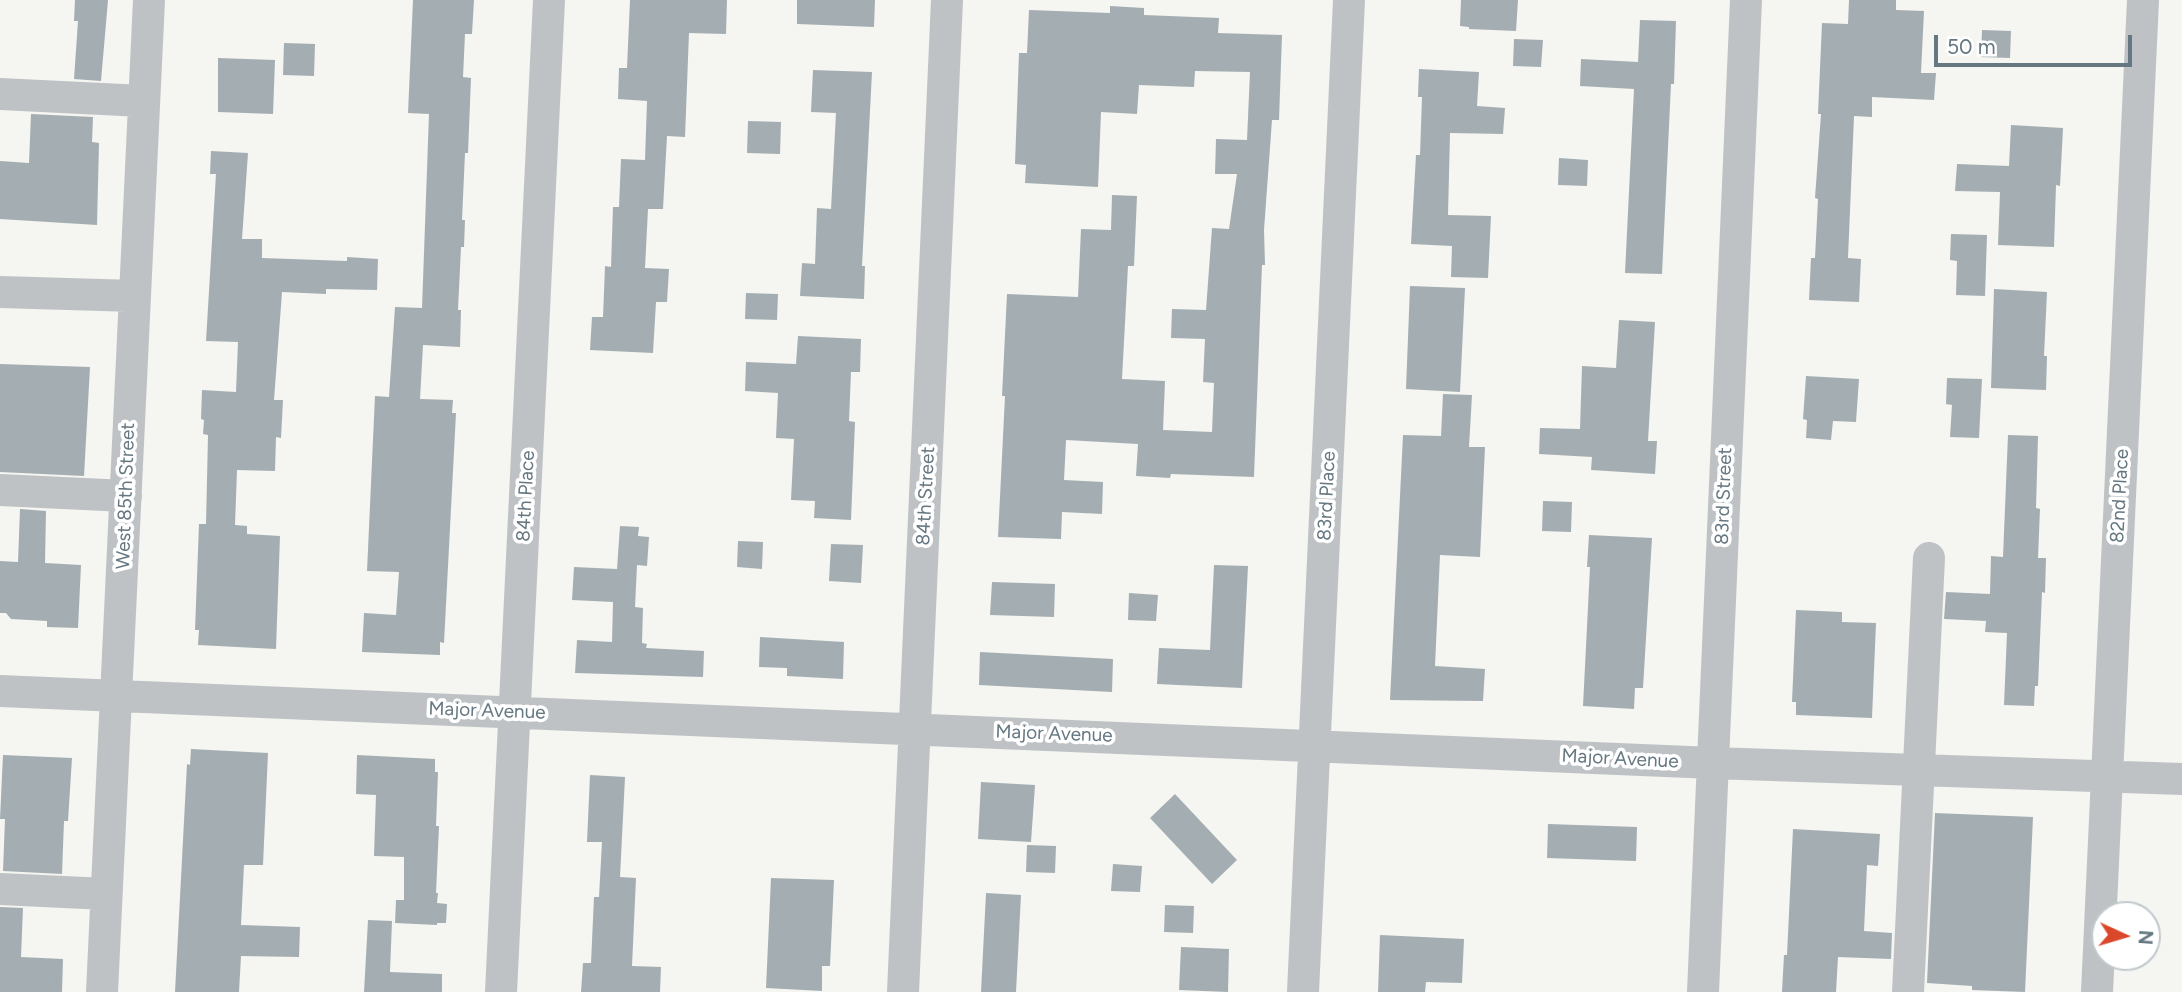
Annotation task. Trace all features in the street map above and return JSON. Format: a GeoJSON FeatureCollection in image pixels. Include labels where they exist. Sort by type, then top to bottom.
{"type":"FeatureCollection","features":[{"type":"Feature","properties":{"kind":"street","name":"West 85th Street"},"geometry":{"type":"LineString","coordinates":[[102,992],[149,0]]}},
{"type":"Feature","properties":{"kind":"street","name":"84th Place"},"geometry":{"type":"LineString","coordinates":[[501,992],[549,0]]}},
{"type":"Feature","properties":{"kind":"street","name":"84th Street"},"geometry":{"type":"LineString","coordinates":[[903,992],[947,0]]}},
{"type":"Feature","properties":{"kind":"street","name":"83rd Place"},"geometry":{"type":"LineString","coordinates":[[1303,992],[1349,0]]}},
{"type":"Feature","properties":{"kind":"street","name":"83rd Street"},"geometry":{"type":"LineString","coordinates":[[1703,992],[1746,0]]}},
{"type":"Feature","properties":{"kind":"street","name":"82nd Place"},"geometry":{"type":"LineString","coordinates":[[2097,992],[2143,0]]}},
{"type":"Feature","properties":{"kind":"street"},"geometry":{"type":"LineString","coordinates":[[0,94],[144,101]]}},
{"type":"Feature","properties":{"kind":"street"},"geometry":{"type":"LineString","coordinates":[[0,292],[135,296]]}},
{"type":"Feature","properties":{"kind":"street"},"geometry":{"type":"LineString","coordinates":[[0,490],[126,496]]}},
{"type":"Feature","properties":{"kind":"street"},"geometry":{"type":"LineString","coordinates":[[1908,992],[1929,558]]}},
{"type":"Feature","properties":{"kind":"street","name":"Major Avenue"},"geometry":{"type":"LineString","coordinates":[[0,691],[1713,763],[2182,779]]}},
{"type":"Feature","properties":{"kind":"street"},"geometry":{"type":"LineString","coordinates":[[0,889],[106,894]]}},
{"type":"Feature","properties":{"kind":"building"},"geometry":{"type":"Polygon","coordinates":[[[75,0],[108,0],[101,81],[74,79],[78,21],[74,21],[75,0]]]}},
{"type":"Feature","properties":{"kind":"building"},"geometry":{"type":"Polygon","coordinates":[[[413,0],[474,0],[472,34],[465,34],[463,77],[471,78],[462,220],[465,220],[464,247],[461,247],[458,310],[461,310],[460,347],[423,345],[420,399],[453,400],[452,413],[456,413],[444,643],[440,642],[440,655],[362,652],[364,613],[396,615],[399,572],[367,571],[375,396],[389,397],[395,307],[422,308],[429,114],[408,113],[413,0]]]}},
{"type":"Feature","properties":{"kind":"building"},"geometry":{"type":"Polygon","coordinates":[[[630,0],[727,0],[726,34],[689,33],[685,137],[667,136],[663,209],[648,209],[645,268],[669,269],[667,302],[656,302],[653,353],[590,350],[592,317],[603,317],[605,266],[611,267],[613,207],[619,207],[621,159],[645,160],[647,101],[618,99],[619,68],[627,68],[630,0]]]}},
{"type":"Feature","properties":{"kind":"building"},"geometry":{"type":"Polygon","coordinates":[[[797,0],[875,0],[874,27],[797,24],[797,0]]]}},
{"type":"Feature","properties":{"kind":"building"},"geometry":{"type":"Polygon","coordinates":[[[1461,0],[1518,0],[1516,31],[1469,29],[1460,26],[1461,0]]]}},
{"type":"Feature","properties":{"kind":"building"},"geometry":{"type":"Polygon","coordinates":[[[1849,0],[1896,0],[1896,10],[1924,11],[1921,73],[1936,73],[1934,100],[1872,97],[1872,117],[1854,116],[1848,258],[1861,259],[1859,302],[1809,300],[1811,258],[1815,258],[1818,199],[1815,198],[1821,114],[1818,114],[1822,23],[1848,24],[1849,0]]]}},
{"type":"Feature","properties":{"kind":"building"},"geometry":{"type":"Polygon","coordinates":[[[1110,6],[1144,8],[1144,15],[1219,18],[1218,33],[1282,35],[1279,120],[1272,120],[1264,230],[1265,265],[1262,265],[1254,477],[1171,474],[1170,478],[1136,476],[1138,444],[1066,440],[1064,480],[1103,482],[1102,514],[1062,512],[1061,539],[998,537],[1007,294],[1078,297],[1081,229],[1111,230],[1112,195],[1137,196],[1134,266],[1128,266],[1122,379],[1165,381],[1163,430],[1212,432],[1214,383],[1203,382],[1205,339],[1171,338],[1172,309],[1206,310],[1212,228],[1229,229],[1237,174],[1215,174],[1216,139],[1247,140],[1250,72],[1195,71],[1194,87],[1139,85],[1137,114],[1101,112],[1098,187],[1025,183],[1026,165],[1015,164],[1019,53],[1027,53],[1029,10],[1110,13],[1110,6]]]}},
{"type":"Feature","properties":{"kind":"building"},"geometry":{"type":"Polygon","coordinates":[[[1640,20],[1676,21],[1662,274],[1625,273],[1634,89],[1580,86],[1581,59],[1638,62],[1640,20]]]}},
{"type":"Feature","properties":{"kind":"building"},"geometry":{"type":"Polygon","coordinates":[[[1982,30],[2011,31],[2010,58],[1981,57],[1982,30]]]}},
{"type":"Feature","properties":{"kind":"building"},"geometry":{"type":"Polygon","coordinates":[[[1514,39],[1543,40],[1541,67],[1513,66],[1514,39]]]}},
{"type":"Feature","properties":{"kind":"building"},"geometry":{"type":"Polygon","coordinates":[[[284,43],[315,44],[314,76],[283,75],[284,43]]]}},
{"type":"Feature","properties":{"kind":"building"},"geometry":{"type":"Polygon","coordinates":[[[218,58],[275,60],[273,114],[218,112],[218,58]]]}},
{"type":"Feature","properties":{"kind":"building"},"geometry":{"type":"Polygon","coordinates":[[[1419,69],[1479,72],[1477,106],[1505,108],[1503,134],[1450,133],[1448,215],[1491,216],[1488,278],[1451,277],[1452,246],[1411,244],[1416,155],[1420,155],[1422,97],[1418,97],[1419,69]]]}},
{"type":"Feature","properties":{"kind":"building"},"geometry":{"type":"Polygon","coordinates":[[[813,70],[872,72],[862,266],[865,266],[864,299],[800,296],[802,263],[815,264],[817,208],[831,209],[836,113],[811,112],[813,70]]]}},
{"type":"Feature","properties":{"kind":"building"},"geometry":{"type":"Polygon","coordinates":[[[31,114],[93,117],[92,142],[99,143],[97,225],[0,219],[0,161],[29,163],[31,114]]]}},
{"type":"Feature","properties":{"kind":"building"},"geometry":{"type":"Polygon","coordinates":[[[748,121],[781,122],[780,154],[747,153],[748,121]]]}},
{"type":"Feature","properties":{"kind":"building"},"geometry":{"type":"Polygon","coordinates":[[[2011,125],[2063,128],[2060,186],[2056,185],[2054,247],[1998,245],[2000,192],[1955,191],[1957,164],[2009,166],[2011,125]]]}},
{"type":"Feature","properties":{"kind":"building"},"geometry":{"type":"Polygon","coordinates":[[[211,151],[248,153],[242,239],[262,239],[262,258],[347,261],[347,257],[378,259],[377,290],[326,289],[326,294],[282,292],[274,400],[283,400],[281,438],[276,437],[275,471],[237,470],[235,525],[247,526],[247,534],[280,536],[276,649],[198,645],[199,630],[195,630],[199,524],[206,524],[208,435],[203,434],[204,420],[201,419],[202,390],[236,392],[238,342],[206,341],[216,174],[210,174],[211,151]]]}},
{"type":"Feature","properties":{"kind":"building"},"geometry":{"type":"Polygon","coordinates":[[[1559,158],[1588,160],[1587,186],[1558,185],[1559,158]]]}},
{"type":"Feature","properties":{"kind":"building"},"geometry":{"type":"Polygon","coordinates":[[[1951,234],[1987,235],[1985,296],[1956,295],[1957,261],[1950,260],[1951,234]]]}},
{"type":"Feature","properties":{"kind":"building"},"geometry":{"type":"Polygon","coordinates":[[[1410,286],[1465,288],[1460,392],[1406,389],[1410,286]]]}},
{"type":"Feature","properties":{"kind":"building"},"geometry":{"type":"Polygon","coordinates":[[[1994,289],[2047,292],[2044,356],[2047,356],[2046,390],[1991,388],[1994,289]]]}},
{"type":"Feature","properties":{"kind":"building"},"geometry":{"type":"Polygon","coordinates":[[[746,293],[778,294],[777,320],[745,319],[746,293]]]}},
{"type":"Feature","properties":{"kind":"building"},"geometry":{"type":"Polygon","coordinates":[[[1619,320],[1655,322],[1648,441],[1657,441],[1655,474],[1591,470],[1592,457],[1539,454],[1540,428],[1580,429],[1582,366],[1616,368],[1619,320]]]}},
{"type":"Feature","properties":{"kind":"building"},"geometry":{"type":"Polygon","coordinates":[[[798,336],[861,339],[860,372],[851,372],[849,421],[855,422],[851,520],[814,518],[815,501],[791,500],[794,439],[776,438],[778,393],[745,391],[746,362],[796,364],[798,336]]]}},
{"type":"Feature","properties":{"kind":"building"},"geometry":{"type":"Polygon","coordinates":[[[0,364],[90,367],[84,476],[0,472],[0,364]]]}},
{"type":"Feature","properties":{"kind":"building"},"geometry":{"type":"Polygon","coordinates":[[[1806,376],[1859,379],[1856,422],[1833,421],[1831,440],[1806,438],[1807,420],[1803,419],[1806,376]]]}},
{"type":"Feature","properties":{"kind":"building"},"geometry":{"type":"Polygon","coordinates":[[[1947,378],[1982,379],[1979,438],[1950,437],[1952,405],[1946,404],[1947,378]]]}},
{"type":"Feature","properties":{"kind":"building"},"geometry":{"type":"Polygon","coordinates":[[[1443,394],[1472,395],[1469,447],[1485,447],[1480,557],[1440,555],[1435,666],[1485,669],[1483,701],[1390,700],[1403,435],[1441,436],[1443,394]]]}},
{"type":"Feature","properties":{"kind":"building"},"geometry":{"type":"Polygon","coordinates":[[[2008,435],[2038,436],[2038,558],[2046,558],[2038,686],[2035,686],[2034,706],[2004,705],[2007,633],[1985,632],[1986,621],[1944,619],[1946,592],[1990,594],[1991,556],[2003,557],[2008,435]]]}},
{"type":"Feature","properties":{"kind":"building"},"geometry":{"type":"Polygon","coordinates":[[[1543,501],[1572,502],[1571,532],[1542,531],[1543,501]]]}},
{"type":"Feature","properties":{"kind":"building"},"geometry":{"type":"Polygon","coordinates":[[[20,509],[46,511],[45,563],[81,565],[78,628],[47,627],[47,621],[11,619],[6,613],[0,613],[0,561],[18,562],[20,509]]]}},
{"type":"Feature","properties":{"kind":"building"},"geometry":{"type":"Polygon","coordinates":[[[620,526],[639,527],[638,536],[649,537],[647,566],[637,565],[635,607],[643,608],[642,643],[647,644],[646,648],[704,651],[703,677],[575,673],[577,640],[612,642],[613,602],[572,600],[574,567],[617,569],[620,526]]]}},
{"type":"Feature","properties":{"kind":"building"},"geometry":{"type":"Polygon","coordinates":[[[1589,535],[1652,538],[1643,688],[1635,688],[1634,709],[1583,706],[1590,567],[1587,567],[1589,535]]]}},
{"type":"Feature","properties":{"kind":"building"},"geometry":{"type":"Polygon","coordinates":[[[738,541],[763,542],[762,569],[737,567],[738,541]]]}},
{"type":"Feature","properties":{"kind":"building"},"geometry":{"type":"Polygon","coordinates":[[[831,544],[863,545],[861,583],[829,581],[831,544]]]}},
{"type":"Feature","properties":{"kind":"building"},"geometry":{"type":"Polygon","coordinates":[[[1214,565],[1248,566],[1242,688],[1157,684],[1159,648],[1210,650],[1214,565]]]}},
{"type":"Feature","properties":{"kind":"building"},"geometry":{"type":"Polygon","coordinates":[[[992,582],[1055,584],[1054,617],[990,615],[992,582]]]}},
{"type":"Feature","properties":{"kind":"building"},"geometry":{"type":"Polygon","coordinates":[[[1129,593],[1158,595],[1156,621],[1128,620],[1129,593]]]}},
{"type":"Feature","properties":{"kind":"building"},"geometry":{"type":"Polygon","coordinates":[[[1796,610],[1842,612],[1842,622],[1876,623],[1872,718],[1796,715],[1796,702],[1792,702],[1796,610]]]}},
{"type":"Feature","properties":{"kind":"building"},"geometry":{"type":"Polygon","coordinates":[[[760,637],[844,642],[843,679],[787,676],[787,668],[759,667],[760,637]]]}},
{"type":"Feature","properties":{"kind":"building"},"geometry":{"type":"Polygon","coordinates":[[[980,652],[1113,659],[1112,692],[979,685],[980,652]]]}},
{"type":"Feature","properties":{"kind":"building"},"geometry":{"type":"Polygon","coordinates":[[[191,749],[268,753],[263,865],[244,865],[241,925],[300,927],[299,957],[241,956],[239,992],[175,992],[187,764],[190,765],[191,749]]]}},
{"type":"Feature","properties":{"kind":"building"},"geometry":{"type":"Polygon","coordinates":[[[3,755],[72,758],[68,821],[64,821],[62,874],[3,871],[5,819],[0,819],[3,755]]]}},
{"type":"Feature","properties":{"kind":"building"},"geometry":{"type":"Polygon","coordinates":[[[357,755],[435,759],[435,772],[438,772],[436,826],[439,826],[436,893],[437,903],[447,904],[446,923],[395,923],[396,900],[404,900],[404,857],[374,856],[376,795],[356,794],[357,755]]]}},
{"type":"Feature","properties":{"kind":"building"},"geometry":{"type":"Polygon","coordinates":[[[590,775],[625,777],[620,877],[636,878],[632,966],[661,967],[660,992],[581,992],[583,963],[591,963],[594,897],[599,897],[602,842],[587,842],[590,775]]]}},
{"type":"Feature","properties":{"kind":"building"},"geometry":{"type":"Polygon","coordinates":[[[981,782],[1035,785],[1031,842],[978,839],[981,782]]]}},
{"type":"Feature","properties":{"kind":"building"},"geometry":{"type":"Polygon","coordinates":[[[1175,794],[1237,860],[1212,884],[1150,818],[1175,794]]]}},
{"type":"Feature","properties":{"kind":"building"},"geometry":{"type":"Polygon","coordinates":[[[1935,813],[2033,817],[2025,992],[1972,990],[1972,986],[1927,983],[1935,813]]]}},
{"type":"Feature","properties":{"kind":"building"},"geometry":{"type":"Polygon","coordinates":[[[1548,824],[1637,827],[1636,861],[1547,858],[1548,824]]]}},
{"type":"Feature","properties":{"kind":"building"},"geometry":{"type":"Polygon","coordinates":[[[1793,829],[1880,834],[1878,866],[1867,865],[1864,931],[1892,933],[1891,959],[1838,957],[1836,992],[1782,992],[1784,955],[1787,955],[1793,829]]]}},
{"type":"Feature","properties":{"kind":"building"},"geometry":{"type":"Polygon","coordinates":[[[1027,845],[1056,846],[1055,873],[1026,872],[1027,845]]]}},
{"type":"Feature","properties":{"kind":"building"},"geometry":{"type":"Polygon","coordinates":[[[1113,864],[1142,866],[1140,892],[1111,891],[1113,864]]]}},
{"type":"Feature","properties":{"kind":"building"},"geometry":{"type":"Polygon","coordinates":[[[771,878],[834,880],[830,966],[822,966],[822,991],[766,988],[771,878]]]}},
{"type":"Feature","properties":{"kind":"building"},"geometry":{"type":"Polygon","coordinates":[[[986,893],[1021,895],[1016,992],[981,992],[986,893]]]}},
{"type":"Feature","properties":{"kind":"building"},"geometry":{"type":"Polygon","coordinates":[[[1165,905],[1194,906],[1193,933],[1164,932],[1165,905]]]}},
{"type":"Feature","properties":{"kind":"building"},"geometry":{"type":"Polygon","coordinates":[[[0,907],[23,908],[21,957],[63,959],[62,992],[0,992],[0,907]]]}},
{"type":"Feature","properties":{"kind":"building"},"geometry":{"type":"Polygon","coordinates":[[[368,920],[392,921],[390,972],[442,974],[442,992],[364,992],[368,920]]]}},
{"type":"Feature","properties":{"kind":"building"},"geometry":{"type":"Polygon","coordinates":[[[1380,935],[1464,939],[1462,983],[1426,982],[1425,992],[1378,992],[1380,935]]]}},
{"type":"Feature","properties":{"kind":"building"},"geometry":{"type":"Polygon","coordinates":[[[1181,947],[1229,949],[1228,992],[1179,990],[1181,947]]]}}]}
